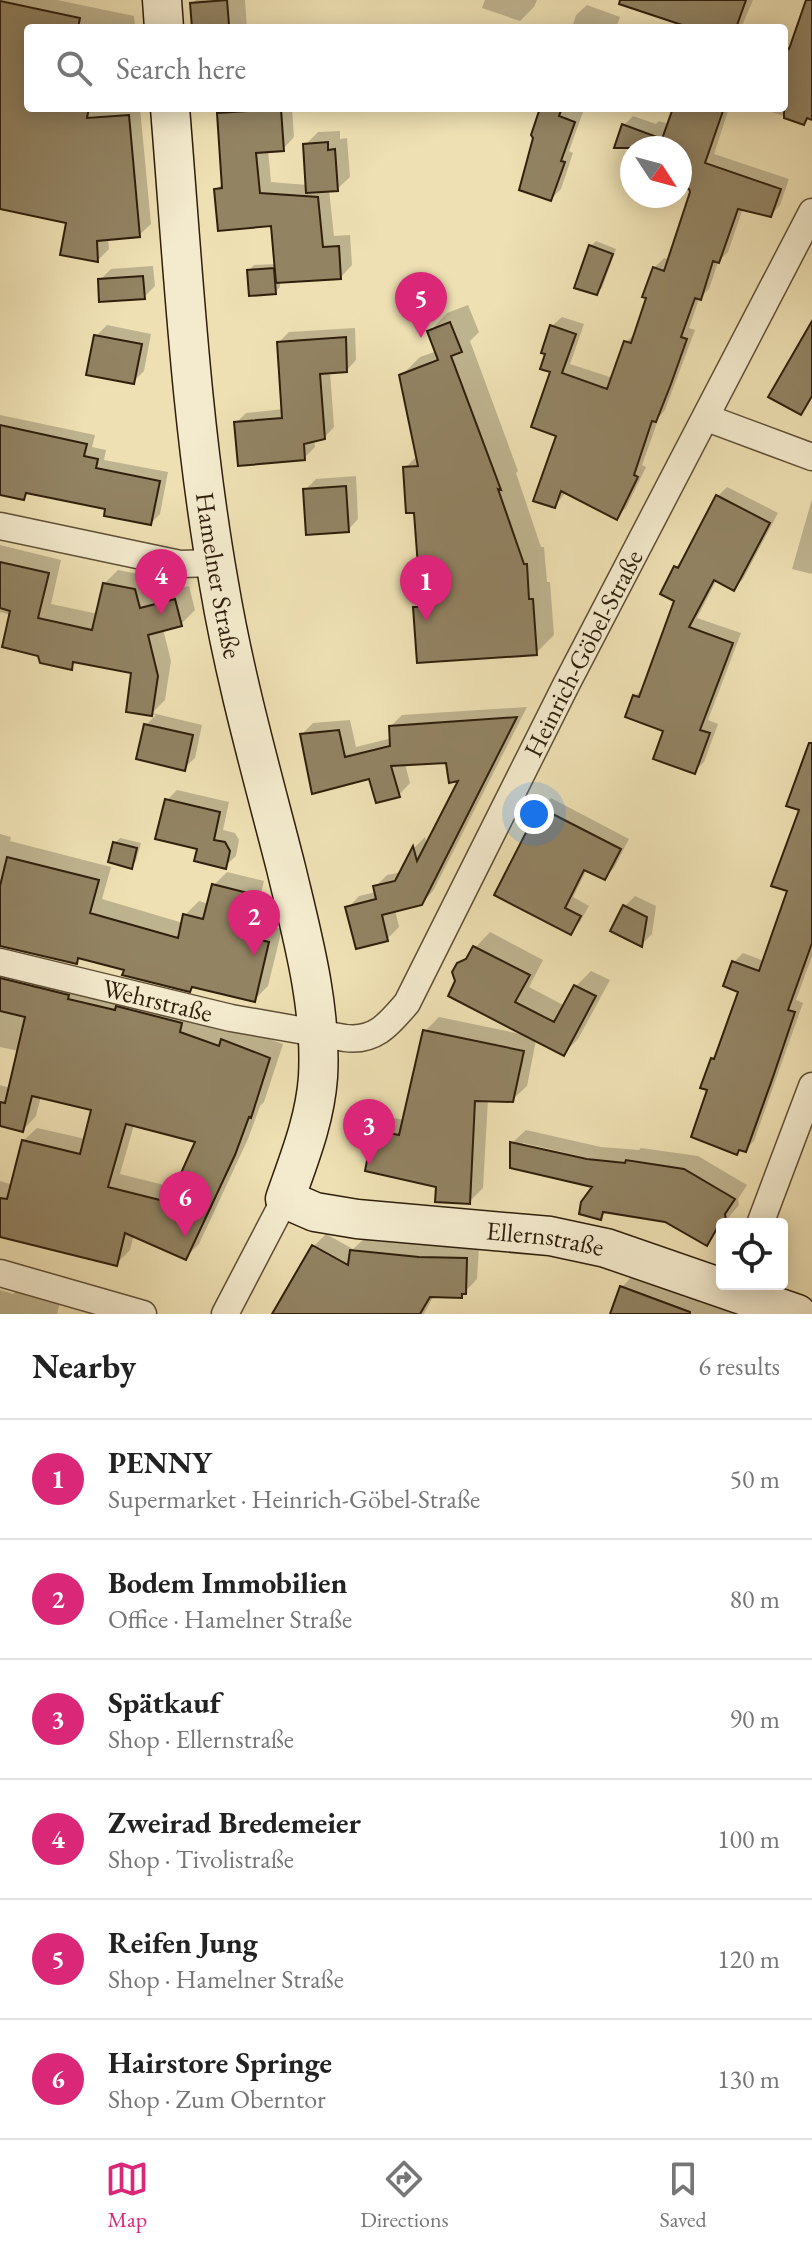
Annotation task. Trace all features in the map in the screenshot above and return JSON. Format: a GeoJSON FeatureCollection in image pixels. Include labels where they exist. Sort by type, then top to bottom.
{"type":"FeatureCollection","features":[{"type":"Feature","properties":{"kind":"street"},"geometry":{"type":"LineString","coordinates":[[162,0],[164,24]]}},
{"type":"Feature","properties":{"kind":"street","name":"Hamelner Straße"},"geometry":{"type":"LineString","coordinates":[[170,112],[195,414],[215,563],[247,713],[302,933],[318,1033],[318,1078],[311,1125],[285,1199]]}},
{"type":"Feature","properties":{"kind":"street","name":"Heinrich-Göbel-Straße"},"geometry":{"type":"LineString","coordinates":[[318,1033],[363,1040],[389,1025],[407,1003],[566,685],[812,212]]}},
{"type":"Feature","properties":{"kind":"street"},"geometry":{"type":"LineString","coordinates":[[707,418],[812,457]]}},
{"type":"Feature","properties":{"kind":"street"},"geometry":{"type":"LineString","coordinates":[[0,526],[180,564],[215,563]]}},
{"type":"Feature","properties":{"kind":"street","name":"Wehrstraße"},"geometry":{"type":"LineString","coordinates":[[0,962],[231,1018],[318,1033]]}},
{"type":"Feature","properties":{"kind":"street"},"geometry":{"type":"LineString","coordinates":[[762,1218],[812,1086]]}},
{"type":"Feature","properties":{"kind":"street"},"geometry":{"type":"LineString","coordinates":[[225,1314],[285,1199]]}},
{"type":"Feature","properties":{"kind":"street","name":"Ellernstraße"},"geometry":{"type":"LineString","coordinates":[[285,1199],[315,1212],[357,1219],[550,1236],[606,1248],[716,1282]]}},
{"type":"Feature","properties":{"kind":"street"},"geometry":{"type":"LineString","coordinates":[[0,1273],[143,1314]]}},
{"type":"Feature","properties":{"kind":"street","name":"Ellernstraße"},"geometry":{"type":"LineString","coordinates":[[741,1290],[797,1314]]}},
{"type":"Feature","properties":{"kind":"building"},"geometry":{"type":"Polygon","coordinates":[[[227,0],[229,24],[192,24],[190,3],[227,0]]]}},
{"type":"Feature","properties":{"kind":"building"},"geometry":{"type":"Polygon","coordinates":[[[620,0],[746,0],[737,24],[679,24],[619,4],[620,0]]]}},
{"type":"Feature","properties":{"kind":"building"},"geometry":{"type":"Polygon","coordinates":[[[806,0],[812,0],[812,120],[807,118],[804,125],[784,118],[784,112],[788,112],[789,49],[806,0]]]}},
{"type":"Feature","properties":{"kind":"building"},"geometry":{"type":"Polygon","coordinates":[[[0,1],[80,18],[79,24],[24,24],[24,112],[88,112],[87,118],[129,115],[140,237],[97,241],[98,262],[60,255],[66,223],[0,209],[0,1]]]}},
{"type":"Feature","properties":{"kind":"building"},"geometry":{"type":"Polygon","coordinates":[[[281,112],[284,151],[256,153],[260,193],[318,197],[323,247],[339,246],[341,279],[276,283],[271,226],[218,231],[214,189],[222,188],[217,113],[281,112]]]}},
{"type":"Feature","properties":{"kind":"building"},"geometry":{"type":"Polygon","coordinates":[[[539,112],[560,112],[559,116],[575,122],[551,201],[519,190],[533,138],[531,135],[539,112]]]}},
{"type":"Feature","properties":{"kind":"building"},"geometry":{"type":"Polygon","coordinates":[[[672,112],[723,112],[705,163],[781,189],[771,217],[738,209],[719,263],[713,261],[701,300],[695,298],[681,337],[687,339],[656,422],[652,421],[634,475],[638,477],[617,520],[561,491],[555,508],[533,501],[556,436],[531,427],[550,372],[540,369],[545,354],[541,353],[550,325],[576,334],[562,373],[607,389],[624,341],[631,343],[653,267],[664,271],[685,208],[692,208],[692,136],[663,136],[672,112]]]}},
{"type":"Feature","properties":{"kind":"building"},"geometry":{"type":"Polygon","coordinates":[[[622,124],[654,136],[620,136],[620,148],[614,148],[622,124]]]}},
{"type":"Feature","properties":{"kind":"building"},"geometry":{"type":"Polygon","coordinates":[[[328,142],[328,150],[335,149],[338,191],[306,193],[303,144],[328,142]]]}},
{"type":"Feature","properties":{"kind":"building"},"geometry":{"type":"Polygon","coordinates":[[[589,245],[613,254],[597,295],[574,288],[589,245]]]}},
{"type":"Feature","properties":{"kind":"building"},"geometry":{"type":"Polygon","coordinates":[[[274,268],[276,294],[249,296],[247,270],[274,268]]]}},
{"type":"Feature","properties":{"kind":"building"},"geometry":{"type":"Polygon","coordinates":[[[143,276],[145,299],[99,302],[98,279],[143,276]]]}},
{"type":"Feature","properties":{"kind":"building"},"geometry":{"type":"Polygon","coordinates":[[[812,321],[812,396],[801,415],[768,397],[812,321]]]}},
{"type":"Feature","properties":{"kind":"building"},"geometry":{"type":"Polygon","coordinates":[[[450,322],[462,352],[451,356],[501,490],[498,489],[524,564],[527,564],[537,655],[417,663],[413,607],[421,607],[414,513],[406,513],[403,467],[418,466],[399,375],[438,360],[427,331],[450,322]]]}},
{"type":"Feature","properties":{"kind":"building"},"geometry":{"type":"Polygon","coordinates":[[[94,335],[142,344],[134,384],[86,375],[94,335]]]}},
{"type":"Feature","properties":{"kind":"building"},"geometry":{"type":"Polygon","coordinates":[[[346,337],[347,372],[320,374],[325,439],[304,444],[305,460],[238,466],[234,422],[282,418],[277,342],[346,337]]]}},
{"type":"Feature","properties":{"kind":"building"},"geometry":{"type":"Polygon","coordinates":[[[0,425],[87,444],[84,456],[98,459],[96,468],[160,481],[151,525],[104,516],[105,509],[26,493],[24,500],[0,495],[0,425]]]}},
{"type":"Feature","properties":{"kind":"building"},"geometry":{"type":"Polygon","coordinates":[[[346,486],[349,532],[306,535],[303,489],[346,486]]]}},
{"type":"Feature","properties":{"kind":"building"},"geometry":{"type":"Polygon","coordinates":[[[716,495],[770,523],[734,591],[714,580],[689,627],[733,643],[700,730],[710,733],[695,774],[653,759],[663,731],[625,717],[633,695],[639,697],[674,601],[660,594],[674,566],[678,568],[716,495]]]}},
{"type":"Feature","properties":{"kind":"building"},"geometry":{"type":"Polygon","coordinates":[[[0,562],[49,573],[38,618],[92,630],[103,583],[135,589],[140,608],[175,599],[182,626],[148,635],[158,676],[152,716],[126,712],[131,673],[73,662],[72,670],[40,663],[38,656],[2,647],[10,611],[0,608],[0,562]]]}},
{"type":"Feature","properties":{"kind":"building"},"geometry":{"type":"Polygon","coordinates":[[[517,717],[422,905],[382,915],[388,941],[356,949],[345,907],[376,899],[373,886],[395,881],[413,846],[417,861],[458,781],[449,783],[446,763],[391,766],[400,797],[376,803],[369,779],[312,794],[300,734],[339,730],[345,757],[390,746],[389,726],[517,717]]]}},
{"type":"Feature","properties":{"kind":"building"},"geometry":{"type":"Polygon","coordinates":[[[144,724],[193,735],[185,771],[136,759],[144,724]]]}},
{"type":"Feature","properties":{"kind":"building"},"geometry":{"type":"Polygon","coordinates":[[[809,743],[812,743],[812,943],[788,1010],[795,1012],[773,1077],[746,1152],[739,1150],[737,1155],[691,1137],[707,1090],[700,1088],[738,992],[723,986],[732,961],[759,971],[787,891],[771,886],[799,810],[786,806],[809,743]]]}},
{"type":"Feature","properties":{"kind":"building"},"geometry":{"type":"Polygon","coordinates":[[[165,799],[220,812],[214,840],[225,842],[230,851],[226,869],[194,861],[197,849],[155,839],[165,799]]]}},
{"type":"Feature","properties":{"kind":"building"},"geometry":{"type":"Polygon","coordinates":[[[539,807],[621,849],[605,880],[584,870],[565,908],[581,916],[571,935],[494,895],[539,807]]]}},
{"type":"Feature","properties":{"kind":"building"},"geometry":{"type":"Polygon","coordinates":[[[113,842],[137,848],[132,869],[108,862],[113,842]]]}},
{"type":"Feature","properties":{"kind":"building"},"geometry":{"type":"Polygon","coordinates":[[[7,857],[99,880],[90,913],[178,938],[183,914],[203,919],[212,884],[252,894],[242,935],[269,942],[255,1002],[192,987],[190,992],[122,975],[124,970],[78,958],[77,964],[0,946],[0,886],[7,857]]]}},
{"type":"Feature","properties":{"kind":"building"},"geometry":{"type":"Polygon","coordinates":[[[623,905],[647,917],[642,947],[610,931],[623,905]]]}},
{"type":"Feature","properties":{"kind":"building"},"geometry":{"type":"Polygon","coordinates":[[[473,946],[530,975],[515,1002],[554,1022],[574,985],[596,996],[564,1056],[448,996],[455,981],[452,972],[457,963],[466,959],[473,946]]]}},
{"type":"Feature","properties":{"kind":"building"},"geometry":{"type":"Polygon","coordinates":[[[0,978],[69,995],[68,999],[115,1010],[116,1006],[182,1023],[180,1032],[219,1046],[221,1039],[270,1058],[251,1118],[186,1260],[125,1233],[117,1266],[0,1237],[0,1198],[7,1199],[22,1140],[80,1154],[91,1110],[32,1096],[23,1132],[0,1126],[0,1102],[5,1103],[25,1017],[0,1011],[0,978]],[[126,1124],[108,1187],[168,1202],[195,1142],[126,1124]]]}},
{"type":"Feature","properties":{"kind":"building"},"geometry":{"type":"Polygon","coordinates":[[[423,1030],[524,1051],[513,1102],[475,1101],[470,1204],[435,1202],[436,1187],[365,1171],[369,1150],[375,1151],[379,1131],[399,1135],[423,1030]]]}},
{"type":"Feature","properties":{"kind":"building"},"geometry":{"type":"Polygon","coordinates":[[[510,1142],[587,1159],[625,1163],[626,1160],[684,1169],[735,1199],[726,1218],[716,1218],[716,1230],[707,1246],[665,1222],[603,1212],[601,1220],[579,1214],[581,1202],[592,1187],[510,1168],[510,1142]]]}},
{"type":"Feature","properties":{"kind":"building"},"geometry":{"type":"Polygon","coordinates":[[[312,1245],[348,1265],[350,1250],[467,1258],[466,1294],[462,1294],[462,1298],[430,1297],[420,1314],[272,1314],[312,1245]]]}},
{"type":"Feature","properties":{"kind":"building"},"geometry":{"type":"Polygon","coordinates":[[[620,1286],[690,1312],[690,1314],[610,1314],[620,1286]]]}},
{"type":"Feature","properties":{"kind":"place","name":"Reifen Jung"},"geometry":{"type":"Point","coordinates":[421,338]}},
{"type":"Feature","properties":{"kind":"place","name":"Zweirad Bredemeier"},"geometry":{"type":"Point","coordinates":[161,615]}},
{"type":"Feature","properties":{"kind":"place","name":"PENNY"},"geometry":{"type":"Point","coordinates":[426,621]}},
{"type":"Feature","properties":{"kind":"place","name":"Bodem Immobilien"},"geometry":{"type":"Point","coordinates":[254,956]}},
{"type":"Feature","properties":{"kind":"place","name":"Spätkauf"},"geometry":{"type":"Point","coordinates":[369,1165]}},
{"type":"Feature","properties":{"kind":"place","name":"Hairstore Springe"},"geometry":{"type":"Point","coordinates":[185,1237]}}]}
